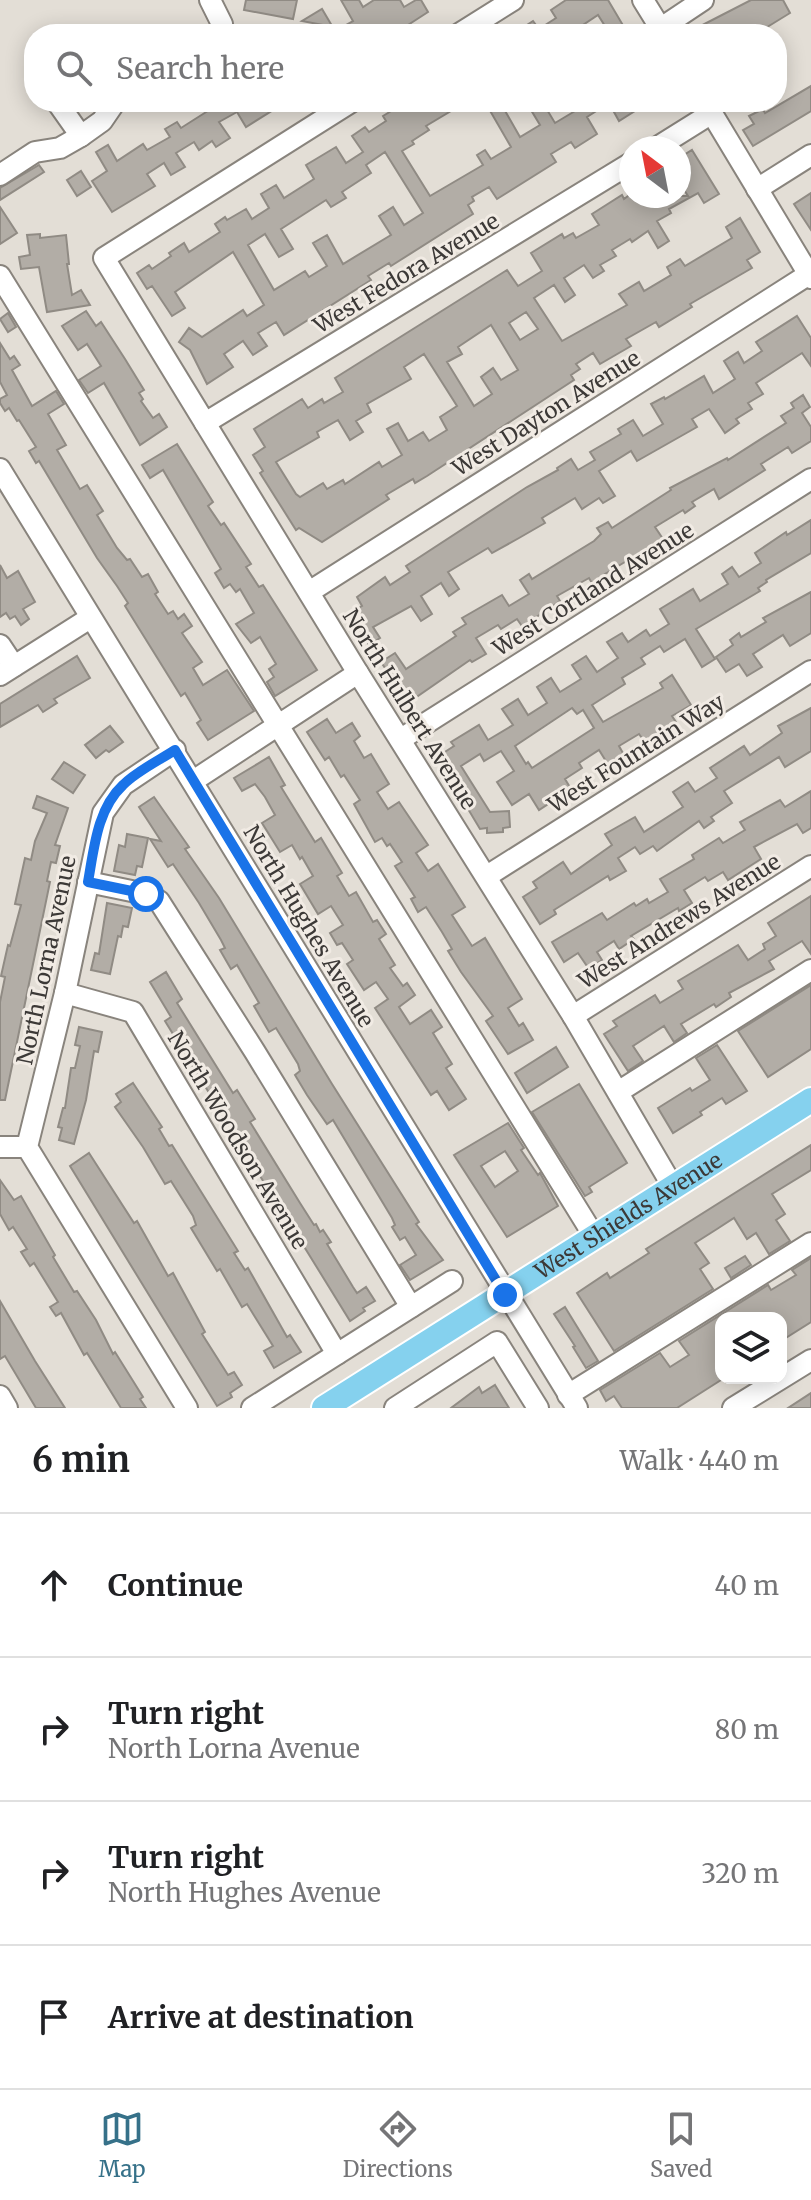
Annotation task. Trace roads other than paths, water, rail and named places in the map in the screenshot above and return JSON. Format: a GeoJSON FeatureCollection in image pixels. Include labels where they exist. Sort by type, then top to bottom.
{"type":"FeatureCollection","features":[{"type":"Feature","properties":{"kind":"main road","name":"West Shields Avenue"},"geometry":{"type":"LineString","coordinates":[[324,1408],[811,1100]]}},
{"type":"Feature","properties":{"kind":"street"},"geometry":{"type":"LineString","coordinates":[[210,0],[222,24]]}},
{"type":"Feature","properties":{"kind":"street"},"geometry":{"type":"LineString","coordinates":[[475,24],[513,0]]}},
{"type":"Feature","properties":{"kind":"street"},"geometry":{"type":"LineString","coordinates":[[643,0],[658,24]]}},
{"type":"Feature","properties":{"kind":"street"},"geometry":{"type":"LineString","coordinates":[[672,24],[703,0]]}},
{"type":"Feature","properties":{"kind":"street"},"geometry":{"type":"LineString","coordinates":[[64,112],[81,136]]}},
{"type":"Feature","properties":{"kind":"street"},"geometry":{"type":"LineString","coordinates":[[0,175],[35,152],[60,148],[81,136],[102,121],[108,112]]}},
{"type":"Feature","properties":{"kind":"street","name":"North Hulbert Avenue"},"geometry":{"type":"LineString","coordinates":[[335,112],[104,258],[573,1016],[673,1187]]}},
{"type":"Feature","properties":{"kind":"street"},"geometry":{"type":"LineString","coordinates":[[672,136],[704,112]]}},
{"type":"Feature","properties":{"kind":"street"},"geometry":{"type":"LineString","coordinates":[[711,112],[810,275]]}},
{"type":"Feature","properties":{"kind":"street"},"geometry":{"type":"LineString","coordinates":[[757,189],[811,155]]}},
{"type":"Feature","properties":{"kind":"street","name":"West Fedora Avenue"},"geometry":{"type":"LineString","coordinates":[[205,423],[619,170]]}},
{"type":"Feature","properties":{"kind":"street","name":"West Dayton Avenue"},"geometry":{"type":"LineString","coordinates":[[309,592],[810,275]]}},
{"type":"Feature","properties":{"kind":"street"},"geometry":{"type":"LineString","coordinates":[[0,276],[594,1236]]}},
{"type":"Feature","properties":{"kind":"street","name":"North Hughes Avenue"},"geometry":{"type":"LineString","coordinates":[[0,469],[572,1401]]}},
{"type":"Feature","properties":{"kind":"street","name":"West Cortland Avenue"},"geometry":{"type":"LineString","coordinates":[[401,739],[811,479]]}},
{"type":"Feature","properties":{"kind":"street"},"geometry":{"type":"LineString","coordinates":[[0,645],[7,670],[90,618]]}},
{"type":"Feature","properties":{"kind":"street","name":"West Fountain Way"},"geometry":{"type":"LineString","coordinates":[[487,876],[811,671]]}},
{"type":"Feature","properties":{"kind":"street"},"geometry":{"type":"LineString","coordinates":[[193,781],[358,673]]}},
{"type":"Feature","properties":{"kind":"street","name":"North Lorna Avenue"},"geometry":{"type":"LineString","coordinates":[[27,1147],[65,993],[103,813],[123,785],[175,750]]}},
{"type":"Feature","properties":{"kind":"street","name":"West Andrews Avenue"},"geometry":{"type":"LineString","coordinates":[[573,1016],[811,866]]}},
{"type":"Feature","properties":{"kind":"street"},"geometry":{"type":"LineString","coordinates":[[88,882],[146,894],[159,901],[411,1307]]}},
{"type":"Feature","properties":{"kind":"street"},"geometry":{"type":"LineString","coordinates":[[618,1092],[811,970]]}},
{"type":"Feature","properties":{"kind":"street","name":"North Woodson Avenue"},"geometry":{"type":"LineString","coordinates":[[65,993],[133,1012],[337,1354]]}},
{"type":"Feature","properties":{"kind":"street"},"geometry":{"type":"LineString","coordinates":[[0,1147],[27,1147],[187,1408]]}},
{"type":"Feature","properties":{"kind":"street"},"geometry":{"type":"LineString","coordinates":[[572,1401],[811,1243]]}},
{"type":"Feature","properties":{"kind":"street"},"geometry":{"type":"LineString","coordinates":[[252,1408],[452,1281]]}},
{"type":"Feature","properties":{"kind":"street"},"geometry":{"type":"LineString","coordinates":[[395,1408],[497,1342],[538,1408]]}},
{"type":"Feature","properties":{"kind":"street"},"geometry":{"type":"LineString","coordinates":[[733,1408],[811,1360]]}},
{"type":"Feature","properties":{"kind":"street"},"geometry":{"type":"LineString","coordinates":[[0,1396],[7,1408]]}}]}
